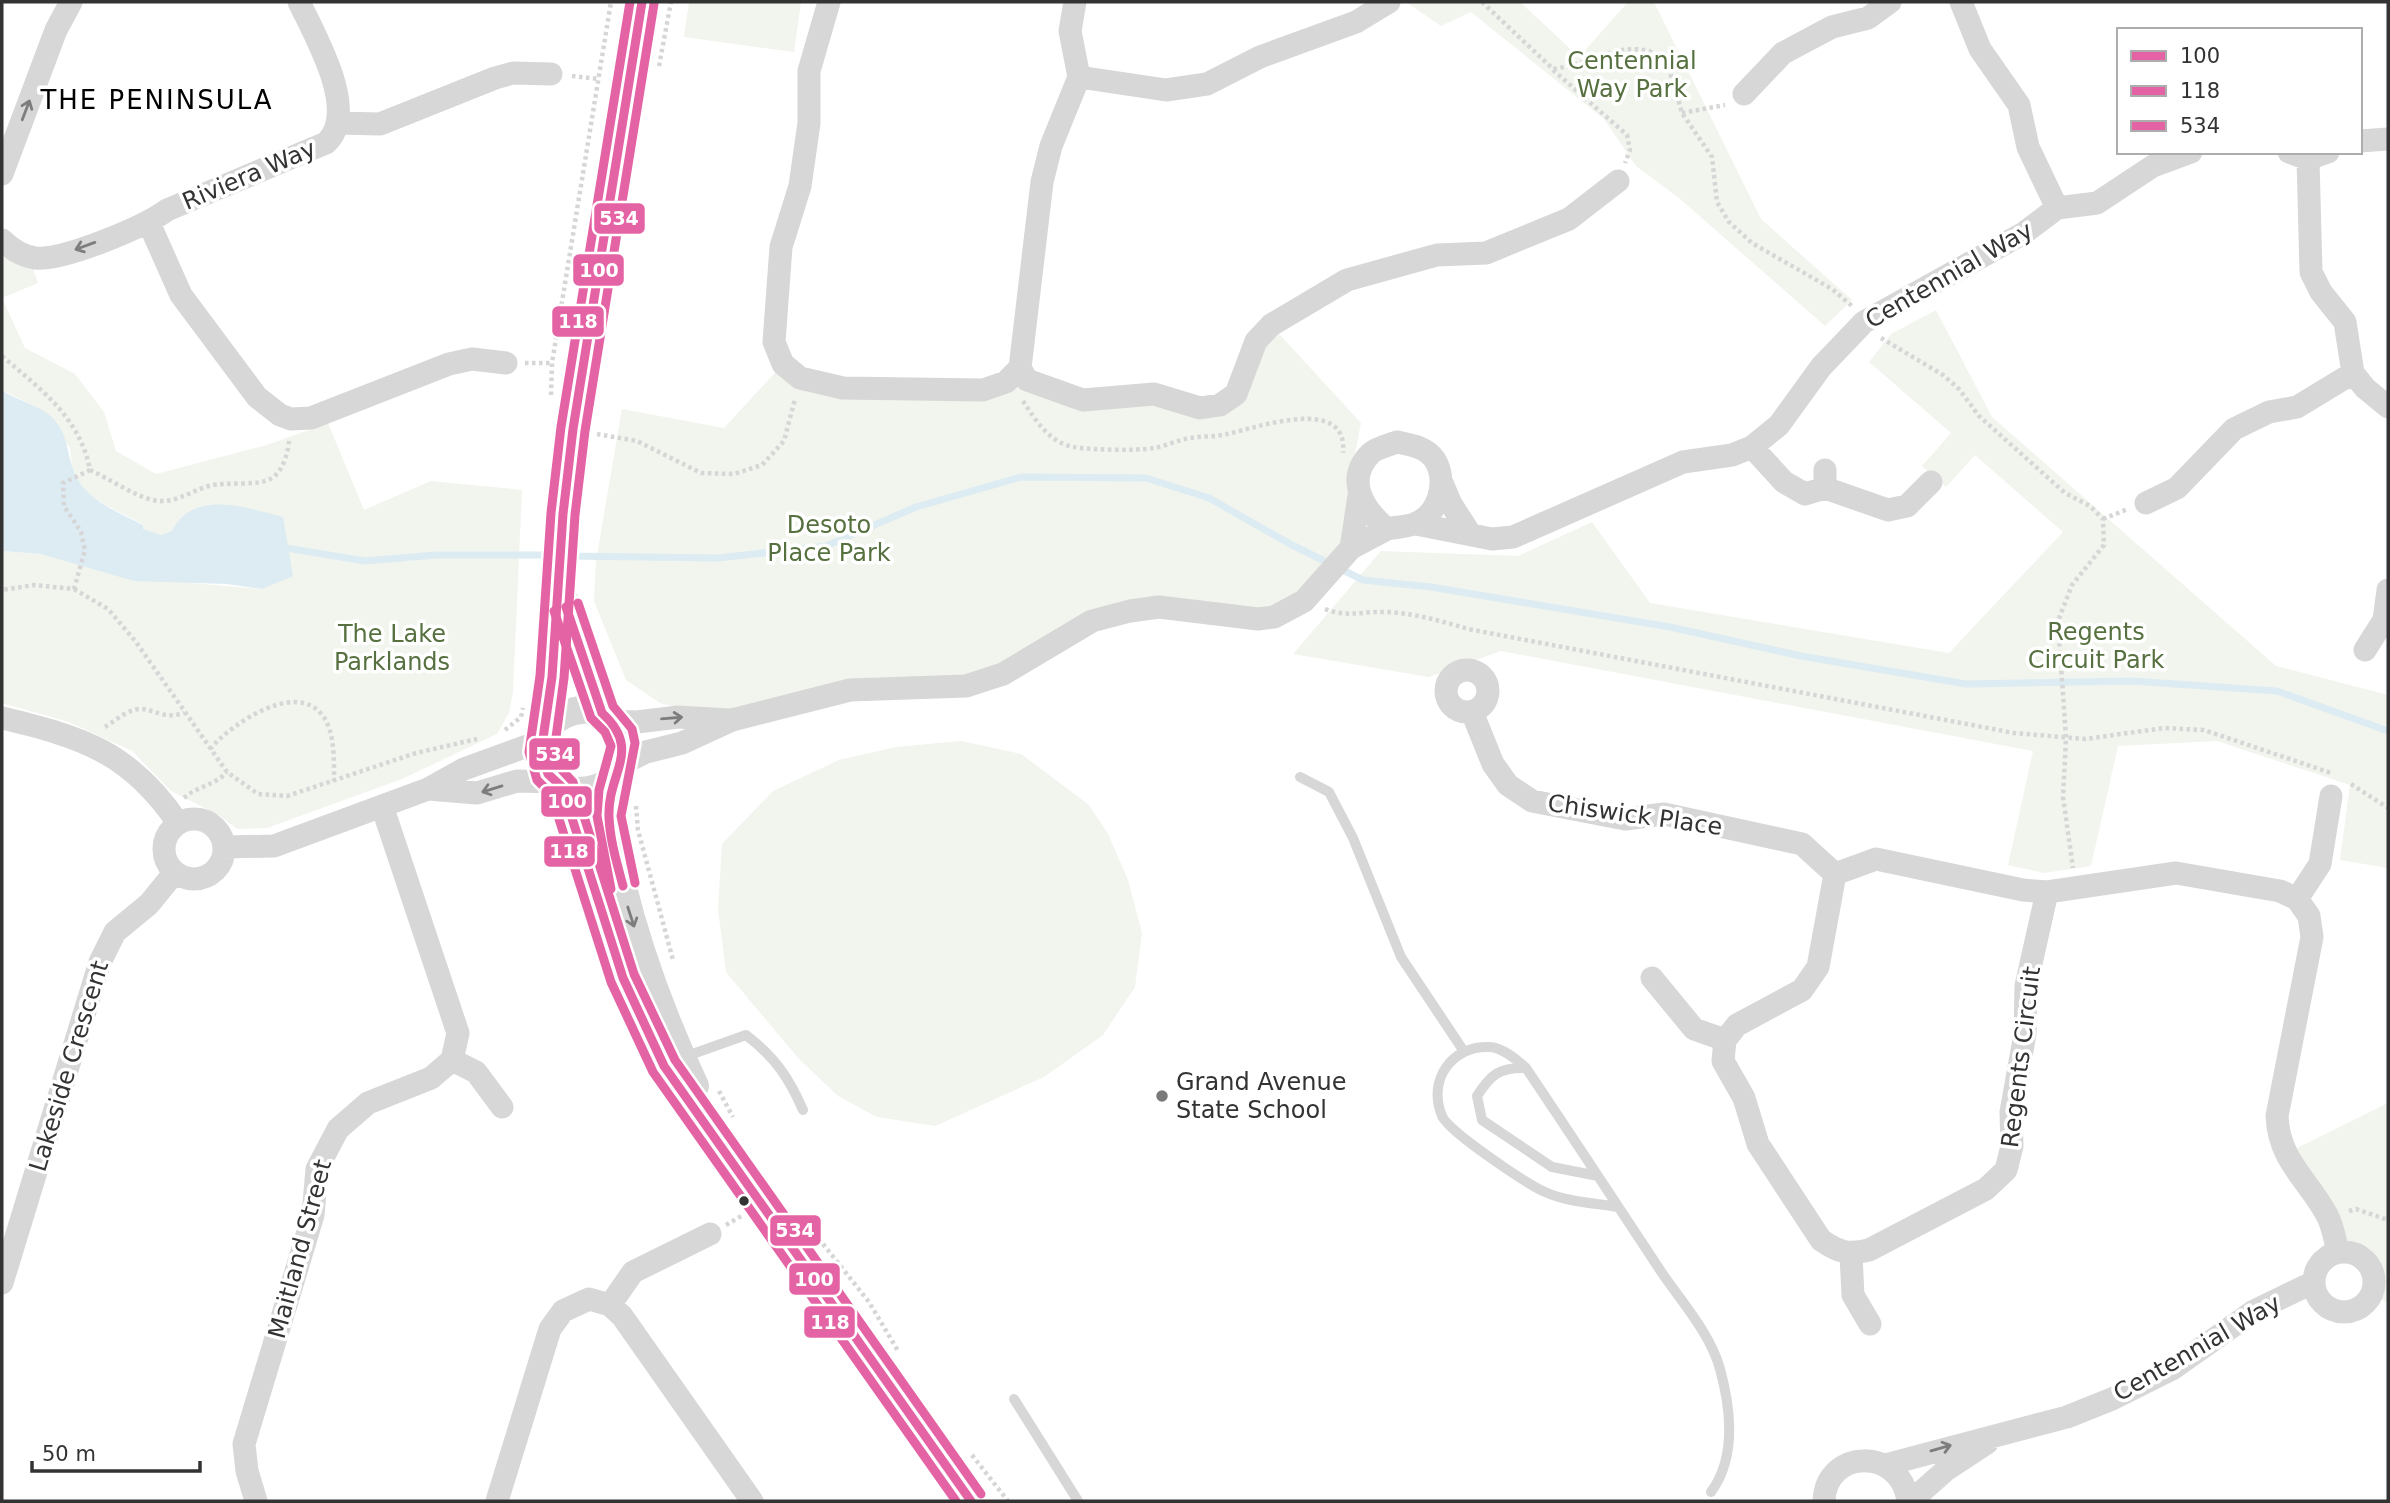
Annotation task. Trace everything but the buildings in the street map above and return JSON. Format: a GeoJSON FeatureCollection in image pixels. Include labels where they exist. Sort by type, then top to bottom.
{"type":"FeatureCollection","features":[{"type":"Feature","properties":{"kind":"street"},"geometry":{"type":"LineString","coordinates":[[2,174],[56,30],[71,2]]}},
{"type":"Feature","properties":{"kind":"street","name":"Riviera Way"},"geometry":{"type":"LineString","coordinates":[[2,240],[18,253],[46,258],[149,223],[167,210],[313,150],[335,135],[339,123],[339,97],[299,2]]}},
{"type":"Feature","properties":{"kind":"street"},"geometry":{"type":"LineString","coordinates":[[642,2],[573,429],[542,763],[559,785],[623,978],[664,1066],[971,1501]]}},
{"type":"Feature","properties":{"kind":"street"},"geometry":{"type":"LineString","coordinates":[[829,2],[809,71],[809,124],[800,186],[780,247],[774,342],[783,364],[800,378],[857,388],[983,390],[1013,375],[1083,400],[1154,394],[1200,408],[1220,405],[1236,394],[1256,341],[1271,326],[1347,280],[1437,255],[1486,253],[1569,219],[1618,181]]}},
{"type":"Feature","properties":{"kind":"street"},"geometry":{"type":"LineString","coordinates":[[1013,375],[1042,182],[1051,146],[1079,77],[1070,31],[1075,2]]}},
{"type":"Feature","properties":{"kind":"street"},"geometry":{"type":"LineString","coordinates":[[1079,77],[1167,90],[1207,85],[1260,57],[1356,22],[1389,2]]}},
{"type":"Feature","properties":{"kind":"street"},"geometry":{"type":"LineString","coordinates":[[1744,94],[1783,53],[1832,27],[1868,18],[1890,2]]}},
{"type":"Feature","properties":{"kind":"street"},"geometry":{"type":"LineString","coordinates":[[1961,2],[1980,49],[2019,105],[2028,147],[2057,208]]}},
{"type":"Feature","properties":{"kind":"street"},"geometry":{"type":"LineString","coordinates":[[339,123],[380,124],[495,78],[513,73],[551,74]]}},
{"type":"Feature","properties":{"kind":"street"},"geometry":{"type":"LineString","coordinates":[[2362,141],[2388,139]]}},
{"type":"Feature","properties":{"kind":"street","name":"Centennial Way"},"geometry":{"type":"LineString","coordinates":[[618,771],[646,752],[682,743],[732,720],[850,690],[966,687],[1003,674],[1058,640],[1105,618],[1159,607],[1258,619],[1274,617],[1324,594],[1346,554],[1387,529],[1416,524],[1469,532],[1492,539],[1513,537],[1683,462],[1732,455],[1752,447],[1779,425],[1821,367],[1864,322],[2024,233],[2057,208],[2097,203],[2153,166],[2186,154]]}},
{"type":"Feature","properties":{"kind":"street"},"geometry":{"type":"LineString","coordinates":[[2308,155],[2311,272],[2321,292],[2344,322],[2353,373],[2365,388],[2388,407]]}},
{"type":"Feature","properties":{"kind":"street"},"geometry":{"type":"LineString","coordinates":[[149,223],[181,295],[257,397],[267,408],[291,419],[311,418],[449,363],[472,359],[506,362]]}},
{"type":"Feature","properties":{"kind":"street"},"geometry":{"type":"LineString","coordinates":[[2146,503],[2177,488],[2234,429],[2269,412],[2297,407],[2353,373]]}},
{"type":"Feature","properties":{"kind":"street"},"geometry":{"type":"LineString","coordinates":[[1346,554],[1359,496],[1359,473],[1372,452],[1397,442],[1420,447],[1434,460],[1451,504],[1469,532]]}},
{"type":"Feature","properties":{"kind":"street"},"geometry":{"type":"LineString","coordinates":[[1752,447],[1784,482],[1805,494],[1825,479],[1888,510],[1906,506],[1931,482]]}},
{"type":"Feature","properties":{"kind":"street"},"geometry":{"type":"LineString","coordinates":[[1416,524],[1435,508],[1442,483]]}},
{"type":"Feature","properties":{"kind":"street"},"geometry":{"type":"LineString","coordinates":[[1359,496],[1371,516],[1387,529]]}},
{"type":"Feature","properties":{"kind":"street"},"geometry":{"type":"LineString","coordinates":[[559,583],[607,717],[623,741],[609,805],[610,830],[626,899],[653,984],[682,1058],[726,1152]]}},
{"type":"Feature","properties":{"kind":"street"},"geometry":{"type":"LineString","coordinates":[[2365,650],[2384,620],[2388,590]]}},
{"type":"Feature","properties":{"kind":"street"},"geometry":{"type":"LineString","coordinates":[[225,847],[274,846],[428,789],[464,769],[544,734],[558,716],[572,710],[587,709],[607,717]]}},
{"type":"Feature","properties":{"kind":"street","name":"Chiswick Place"},"geometry":{"type":"LineString","coordinates":[[1472,712],[1493,764],[1508,785],[1532,801],[1625,819],[1664,814],[1801,844],[1835,874]]}},
{"type":"Feature","properties":{"kind":"street","name":"Centennial Way"},"geometry":{"type":"LineString","coordinates":[[607,717],[637,722],[678,717],[732,720]]}},
{"type":"Feature","properties":{"kind":"street"},"geometry":{"type":"LineString","coordinates":[[2,718],[77,739],[121,760],[174,817],[208,822],[222,837],[225,847],[220,866],[204,878],[194,879],[175,872],[165,857],[166,838],[174,817]]}},
{"type":"Feature","properties":{"kind":"street"},"geometry":{"type":"LineString","coordinates":[[428,789],[477,793],[517,781],[559,785],[576,792],[590,792],[618,771]]}},
{"type":"Feature","properties":{"kind":"street"},"geometry":{"type":"LineString","coordinates":[[2297,900],[2320,863],[2336,783]]}},
{"type":"Feature","properties":{"kind":"street"},"geometry":{"type":"LineString","coordinates":[[382,806],[458,1033],[452,1060],[476,1072],[502,1107]]}},
{"type":"Feature","properties":{"kind":"street"},"geometry":{"type":"LineString","coordinates":[[1870,1324],[1853,1295],[1851,1255],[1834,1250],[1821,1240],[1758,1144],[1744,1098],[1723,1061],[1725,1040],[1737,1026],[1802,990],[1818,967],[1835,874],[1875,859],[2023,890],[2047,892],[2176,873],[2280,891],[2297,900],[2309,916],[2312,937],[2277,1116],[2278,1139],[2284,1154],[2329,1217],[2338,1252]]}},
{"type":"Feature","properties":{"kind":"street","name":"Lakeside Crescent"},"geometry":{"type":"LineString","coordinates":[[2,1283],[100,961],[116,932],[149,904],[175,872]]}},
{"type":"Feature","properties":{"kind":"street","name":"Regents Circuit"},"geometry":{"type":"LineString","coordinates":[[1851,1255],[1869,1250],[1986,1189],[2006,1170],[2012,1146],[2011,1112],[2025,1034],[2026,986],[2047,892]]}},
{"type":"Feature","properties":{"kind":"street"},"geometry":{"type":"LineString","coordinates":[[1653,978],[1694,1029],[1725,1040]]}},
{"type":"Feature","properties":{"kind":"street","name":"Maitland Street"},"geometry":{"type":"LineString","coordinates":[[256,1501],[247,1471],[244,1444],[313,1215],[317,1169],[338,1129],[368,1104],[431,1078],[452,1060]]}},
{"type":"Feature","properties":{"kind":"street"},"geometry":{"type":"LineString","coordinates":[[610,1305],[633,1272],[710,1234]]}},
{"type":"Feature","properties":{"kind":"street","name":"Centennial Way"},"geometry":{"type":"LineString","coordinates":[[2338,1252],[2356,1254],[2370,1266],[2380,1299],[2358,1309],[2338,1311],[2320,1301],[2314,1282],[2320,1263],[2338,1252]]}},
{"type":"Feature","properties":{"kind":"street","name":"Centennial Way"},"geometry":{"type":"LineString","coordinates":[[1885,1465],[2067,1417],[2112,1399],[2172,1369],[2254,1311],[2314,1282]]}},
{"type":"Feature","properties":{"kind":"street"},"geometry":{"type":"LineString","coordinates":[[497,1501],[550,1329],[563,1311],[589,1299],[610,1305],[622,1316],[752,1501]]}},
{"type":"Feature","properties":{"kind":"street","name":"Centennial Way"},"geometry":{"type":"LineString","coordinates":[[1822,1499],[1829,1482],[1847,1464],[1873,1461],[1885,1465],[1903,1481],[1910,1501],[1946,1470],[1998,1436]]}},
{"type":"Feature","properties":{"kind":"lane"},"geometry":{"type":"LineString","coordinates":[[1300,777],[1329,792],[1353,838],[1401,957],[1463,1050]]}},
{"type":"Feature","properties":{"kind":"lane"},"geometry":{"type":"LineString","coordinates":[[682,1058],[746,1035],[770,1053],[789,1078],[803,1110]]}},
{"type":"Feature","properties":{"kind":"lane"},"geometry":{"type":"LineString","coordinates":[[1618,1207],[1568,1200],[1544,1192],[1454,1132],[1442,1116],[1438,1086],[1447,1065],[1463,1050],[1492,1047],[1513,1056],[1526,1068],[1706,1339],[1720,1368],[1730,1437],[1723,1476],[1711,1492]]}},
{"type":"Feature","properties":{"kind":"lane"},"geometry":{"type":"LineString","coordinates":[[1526,1068],[1505,1067],[1489,1077],[1477,1096],[1482,1120],[1552,1167],[1598,1175]]}},
{"type":"Feature","properties":{"kind":"lane"},"geometry":{"type":"LineString","coordinates":[[1014,1399],[1078,1501]]}},
{"type":"Feature","properties":{"kind":"path"},"geometry":{"type":"LineString","coordinates":[[1482,2],[1627,135],[1630,150],[1618,181]]}},
{"type":"Feature","properties":{"kind":"path"},"geometry":{"type":"LineString","coordinates":[[1553,69],[1636,46],[1652,50],[1666,59],[1682,113],[1712,157],[1717,202],[1729,222],[1752,243],[1832,289],[1884,340],[1943,375],[1959,389],[1979,416],[2065,493],[2090,506],[2102,519],[2104,545],[2072,585],[2058,621],[2060,667],[2065,694],[2063,797],[2076,887]]}},
{"type":"Feature","properties":{"kind":"path"},"geometry":{"type":"LineString","coordinates":[[1682,113],[1727,104],[1744,94]]}},
{"type":"Feature","properties":{"kind":"path"},"geometry":{"type":"LineString","coordinates":[[2,356],[72,421],[85,446],[90,470]]}},
{"type":"Feature","properties":{"kind":"path"},"geometry":{"type":"LineString","coordinates":[[1013,375],[1048,436],[1072,446],[1151,449],[1187,438],[1226,435],[1291,419],[1321,420],[1335,426],[1344,443],[1342,458]]}},
{"type":"Feature","properties":{"kind":"path"},"geometry":{"type":"LineString","coordinates":[[595,433],[637,441],[701,472],[734,474],[762,465],[784,441],[800,378]]}},
{"type":"Feature","properties":{"kind":"path"},"geometry":{"type":"LineString","coordinates":[[74,589],[85,550],[81,532],[64,506],[63,483],[90,470],[153,500],[173,501],[209,486],[244,481],[264,483],[276,476],[288,452],[291,419]]}},
{"type":"Feature","properties":{"kind":"path"},"geometry":{"type":"LineString","coordinates":[[2,590],[34,585],[74,589],[107,609],[136,642],[227,772],[258,794],[287,796],[415,752],[488,736]]}},
{"type":"Feature","properties":{"kind":"path"},"geometry":{"type":"LineString","coordinates":[[1324,594],[1324,608],[1343,616],[1384,612],[1437,619],[1468,629],[1973,725],[2085,739],[2164,728],[2204,730],[2336,783],[2388,808]]}},
{"type":"Feature","properties":{"kind":"path"},"geometry":{"type":"LineString","coordinates":[[210,749],[221,736],[242,720],[267,707],[288,702],[311,707],[324,716],[334,751],[334,781]]}},
{"type":"Feature","properties":{"kind":"path"},"geometry":{"type":"LineString","coordinates":[[500,733],[521,717],[523,705]]}},
{"type":"Feature","properties":{"kind":"path"},"geometry":{"type":"LineString","coordinates":[[77,739],[99,730],[134,709],[169,718],[184,713]]}},
{"type":"Feature","properties":{"kind":"path"},"geometry":{"type":"LineString","coordinates":[[174,817],[191,792],[217,783],[227,772]]}},
{"type":"Feature","properties":{"kind":"path"},"geometry":{"type":"LineString","coordinates":[[710,1234],[762,1204]]}},
{"type":"Feature","properties":{"kind":"path"},"geometry":{"type":"LineString","coordinates":[[2329,1217],[2356,1209],[2388,1220]]}},
{"type":"Feature","properties":{"kind":"green space"},"geometry":{"type":"Polygon","coordinates":[[[689,2],[801,2],[794,52],[684,37],[689,2]]]}},
{"type":"Feature","properties":{"kind":"green space","name":"Centennial Way Park"},"geometry":{"type":"Polygon","coordinates":[[[1406,2],[1520,2],[1579,57],[1628,2],[1654,2],[1761,219],[1852,300],[1825,326],[1679,198],[1636,166],[1604,119],[1471,12],[1441,26],[1406,2]]]}},
{"type":"Feature","properties":{"kind":"green space"},"geometry":{"type":"Polygon","coordinates":[[[2,253],[31,264],[38,283],[2,298],[2,253]]]}},
{"type":"Feature","properties":{"kind":"green space","name":"The Lake Parklands"},"geometry":{"type":"Polygon","coordinates":[[[2,298],[25,348],[75,374],[104,412],[116,451],[156,474],[267,445],[328,423],[364,510],[431,481],[522,490],[513,692],[509,713],[497,734],[402,779],[267,828],[237,829],[220,816],[171,791],[132,751],[69,722],[2,703],[2,551],[41,554],[191,583],[262,589],[172,531],[161,535],[143,529],[143,524],[105,505],[81,488],[72,467],[70,448],[38,408],[2,390],[2,298]]]}},
{"type":"Feature","properties":{"kind":"green space","name":"Regents Circuit Park"},"geometry":{"type":"Polygon","coordinates":[[[1936,310],[1992,417],[2276,666],[2388,695],[2388,868],[2340,860],[2350,785],[2217,741],[2118,746],[2091,866],[2044,873],[2008,865],[2033,751],[1501,651],[1429,677],[1293,654],[1381,551],[1518,556],[1592,522],[1650,603],[1949,653],[2063,532],[1975,455],[1946,487],[1922,466],[1951,433],[1869,362],[1891,334],[1936,310]]]}},
{"type":"Feature","properties":{"kind":"green space","name":"Desoto Place Park"},"geometry":{"type":"Polygon","coordinates":[[[1271,325],[1361,423],[1352,469],[1351,548],[1290,610],[1130,611],[1003,674],[850,690],[732,720],[660,703],[626,680],[594,601],[596,561],[622,409],[724,428],[783,364],[800,378],[1006,382],[1052,391],[1220,405],[1271,325]]]}},
{"type":"Feature","properties":{"kind":"green space"},"geometry":{"type":"Polygon","coordinates":[[[961,741],[1021,754],[1089,805],[1108,834],[1128,880],[1142,933],[1135,987],[1103,1035],[1044,1077],[935,1126],[877,1117],[838,1096],[798,1058],[726,972],[718,909],[722,844],[773,791],[839,760],[896,747],[961,741]]]}},
{"type":"Feature","properties":{"kind":"green space"},"geometry":{"type":"Polygon","coordinates":[[[2388,1103],[2388,1303],[2371,1294],[2370,1271],[2353,1254],[2338,1252],[2285,1154],[2388,1103]]]}},
{"type":"Feature","properties":{"kind":"shaded area"},"geometry":{"type":"Polygon","coordinates":[[[2,390],[52,417],[63,434],[73,469],[84,488],[102,503],[143,525],[143,529],[161,535],[172,531],[182,518],[194,509],[207,505],[238,506],[283,517],[293,576],[262,589],[227,584],[134,581],[41,554],[2,551],[2,390]]]}},
{"type":"Feature","properties":{"kind":"waterway"},"geometry":{"type":"LineString","coordinates":[[566,556],[718,558],[826,546],[916,507],[1021,477],[1146,478],[1209,498],[1290,544],[1363,580],[1431,587],[1670,627],[1801,656],[1966,684],[2132,681],[2277,691],[2388,731]]}},
{"type":"Feature","properties":{"kind":"waterway"},"geometry":{"type":"LineString","coordinates":[[280,547],[365,561],[436,555],[554,555]]}},
{"type":"Feature","properties":{"kind":"transit line","name":"118"},"geometry":{"type":"LineString","coordinates":[[630,2],[561,427],[551,513],[540,676],[529,752],[537,780],[551,794],[611,982],[653,1072],[956,1501]]}},
{"type":"Feature","properties":{"kind":"transit line","name":"100"},"geometry":{"type":"LineString","coordinates":[[642,2],[573,429],[563,514],[552,677],[541,752],[548,774],[562,787],[623,978],[664,1066],[971,1501]]}},
{"type":"Feature","properties":{"kind":"transit line","name":"534"},"geometry":{"type":"LineString","coordinates":[[654,4],[585,431],[575,515],[564,678],[554,752],[559,767],[573,782],[634,974],[675,1060],[981,1494]]}},
{"type":"Feature","properties":{"kind":"transit line","name":"534"},"geometry":{"type":"LineString","coordinates":[[578,603],[613,706],[632,729],[635,743],[621,816],[635,883]]}},
{"type":"Feature","properties":{"kind":"transit line","name":"100"},"geometry":{"type":"LineString","coordinates":[[566,607],[602,713],[614,726],[620,739],[622,751],[610,801],[609,817],[612,843],[623,886]]}},
{"type":"Feature","properties":{"kind":"transit line","name":"118"},"geometry":{"type":"LineString","coordinates":[[554,611],[591,718],[605,732],[611,746],[599,790],[597,816],[611,889]]}},
{"type":"Feature","properties":{"kind":"place","name":"Grand Avenue State School"},"geometry":{"type":"Point","coordinates":[1162,1096]}},
{"type":"Feature","properties":{"kind":"district","name":"THE PENINSULA"},"geometry":{"type":"Point","coordinates":[157,100]}}]}
